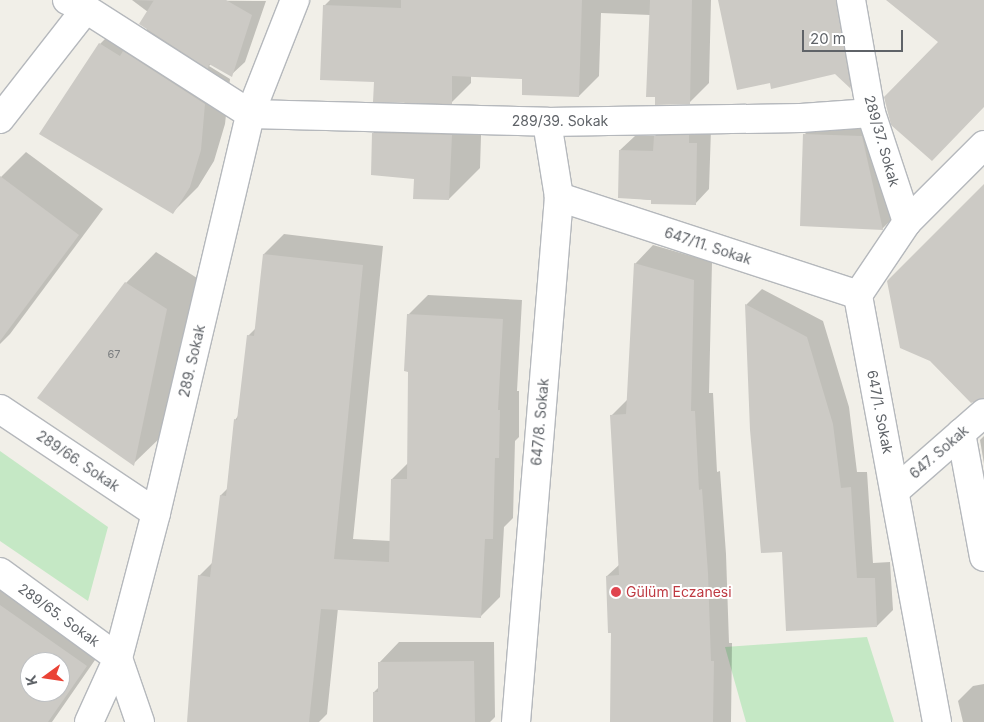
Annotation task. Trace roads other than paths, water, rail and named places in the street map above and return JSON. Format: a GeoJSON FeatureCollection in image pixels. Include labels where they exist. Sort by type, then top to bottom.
{"type":"FeatureCollection","features":[{"type":"Feature","properties":{"kind":"street","name":"289/37. Sokak"},"geometry":{"type":"LineString","coordinates":[[852,0],[871,113],[907,222]]}},
{"type":"Feature","properties":{"kind":"street","name":"289. Sokak"},"geometry":{"type":"LineString","coordinates":[[89,722],[118,658],[156,513],[250,114],[287,3]]}},
{"type":"Feature","properties":{"kind":"street"},"geometry":{"type":"LineString","coordinates":[[0,120],[76,4],[250,114]]}},
{"type":"Feature","properties":{"kind":"street","name":"289/39. Sokak"},"geometry":{"type":"LineString","coordinates":[[250,114],[547,122],[800,118],[871,113]]}},
{"type":"Feature","properties":{"kind":"street","name":"647/8. Sokak"},"geometry":{"type":"LineString","coordinates":[[516,722],[559,197],[547,122]]}},
{"type":"Feature","properties":{"kind":"street"},"geometry":{"type":"LineString","coordinates":[[858,295],[907,222],[984,145]]}},
{"type":"Feature","properties":{"kind":"street","name":"647/11. Sokak"},"geometry":{"type":"LineString","coordinates":[[559,197],[858,295]]}},
{"type":"Feature","properties":{"kind":"street","name":"647/1. Sokak"},"geometry":{"type":"LineString","coordinates":[[858,295],[936,722]]}},
{"type":"Feature","properties":{"kind":"street","name":"289/66. Sokak"},"geometry":{"type":"LineString","coordinates":[[0,409],[156,513]]}},
{"type":"Feature","properties":{"kind":"street","name":"647. Sokak"},"geometry":{"type":"LineString","coordinates":[[895,491],[984,413]]}},
{"type":"Feature","properties":{"kind":"street"},"geometry":{"type":"LineString","coordinates":[[961,434],[984,557]]}},
{"type":"Feature","properties":{"kind":"street","name":"289/65. Sokak"},"geometry":{"type":"LineString","coordinates":[[0,572],[118,658]]}},
{"type":"Feature","properties":{"kind":"street"},"geometry":{"type":"LineString","coordinates":[[118,658],[140,722]]}},
{"type":"Feature","properties":{"kind":"place","name":"Gülüm Eczanesi"},"geometry":{"type":"Point","coordinates":[616,592]}}]}
